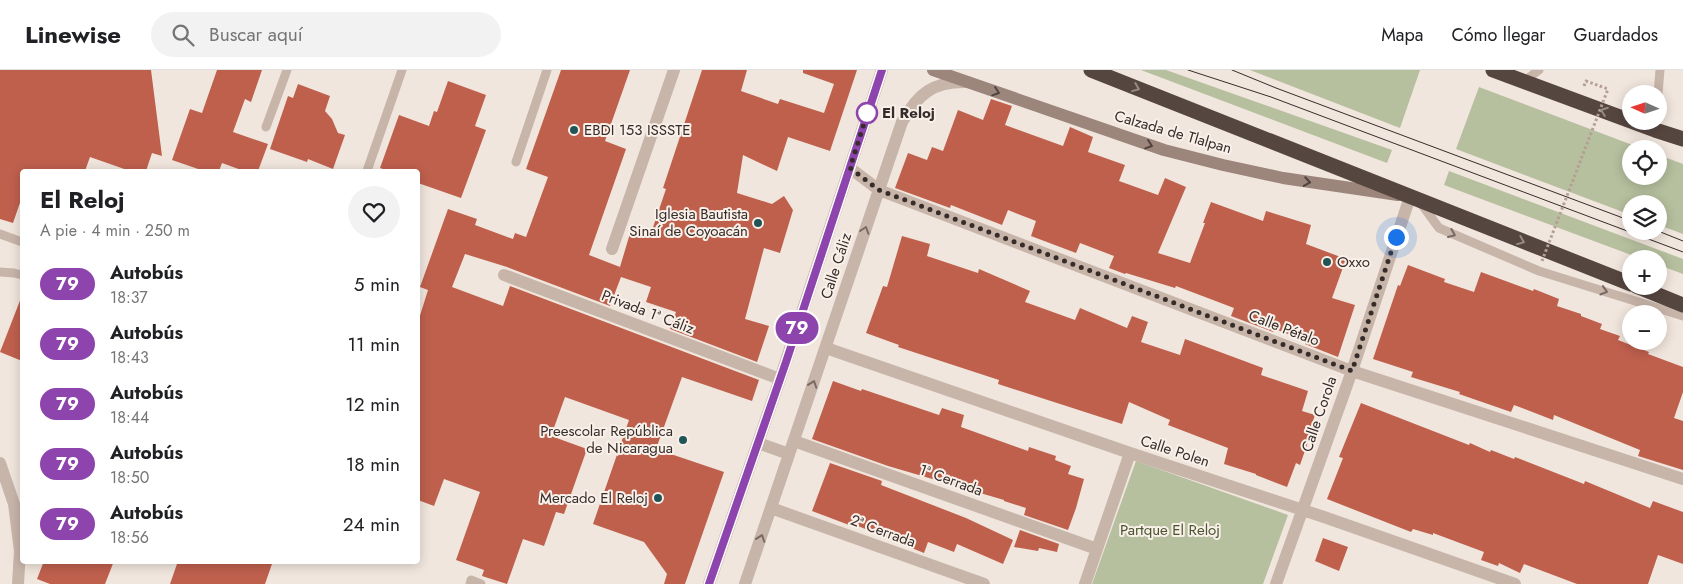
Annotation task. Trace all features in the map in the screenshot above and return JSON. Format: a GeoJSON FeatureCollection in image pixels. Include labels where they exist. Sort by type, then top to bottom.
{"type":"FeatureCollection","features":[{"type":"Feature","properties":{"kind":"highway","name":"Calzada de Tlalpan"},"geometry":{"type":"LineString","coordinates":[[1091,70],[1622,280]]}},
{"type":"Feature","properties":{"kind":"highway"},"geometry":{"type":"LineString","coordinates":[[1493,70],[1622,115]]}},
{"type":"Feature","properties":{"kind":"highway"},"geometry":{"type":"LineString","coordinates":[[1664,130],[1683,139]]}},
{"type":"Feature","properties":{"kind":"highway"},"geometry":{"type":"LineString","coordinates":[[1660,295],[1683,304]]}},
{"type":"Feature","properties":{"kind":"street"},"geometry":{"type":"LineString","coordinates":[[612,249],[674,70]]}},
{"type":"Feature","properties":{"kind":"street","name":"Calle Cáliz"},"geometry":{"type":"LineString","coordinates":[[709,584],[780,379],[882,70]]}},
{"type":"Feature","properties":{"kind":"street","name":"Calzada de Tlalpan"},"geometry":{"type":"LineString","coordinates":[[933,70],[1172,152],[1283,178],[1414,199]]}},
{"type":"Feature","properties":{"kind":"street","name":"Calle Cáliz"},"geometry":{"type":"LineString","coordinates":[[750,583],[771,508],[902,122],[911,107],[930,89],[942,84],[967,82]]}},
{"type":"Feature","properties":{"kind":"street","name":"Calle Pétalo"},"geometry":{"type":"LineString","coordinates":[[850,168],[879,190],[1352,371],[1683,479]]}},
{"type":"Feature","properties":{"kind":"street","name":"Calle Corola"},"geometry":{"type":"LineString","coordinates":[[1276,584],[1414,199]]}},
{"type":"Feature","properties":{"kind":"street","name":"Privada 1ª Cáliz"},"geometry":{"type":"LineString","coordinates":[[504,274],[780,379]]}},
{"type":"Feature","properties":{"kind":"street","name":"Calle Polen"},"geometry":{"type":"LineString","coordinates":[[826,348],[1515,584]]}},
{"type":"Feature","properties":{"kind":"street","name":"1ª Cerrada"},"geometry":{"type":"LineString","coordinates":[[794,441],[1097,549]]}},
{"type":"Feature","properties":{"kind":"street"},"geometry":{"type":"LineString","coordinates":[[758,443],[789,454]]}},
{"type":"Feature","properties":{"kind":"street"},"geometry":{"type":"LineString","coordinates":[[1084,584],[1130,453]]}},
{"type":"Feature","properties":{"kind":"street"},"geometry":{"type":"LineString","coordinates":[[0,463],[14,504],[20,551],[18,584]]}},
{"type":"Feature","properties":{"kind":"street","name":"2ª Cerrada"},"geometry":{"type":"LineString","coordinates":[[771,508],[984,584]]}},
{"type":"Feature","properties":{"kind":"lane"},"geometry":{"type":"LineString","coordinates":[[266,127],[287,70]]}},
{"type":"Feature","properties":{"kind":"lane"},"geometry":{"type":"LineString","coordinates":[[368,169],[402,70]]}},
{"type":"Feature","properties":{"kind":"lane"},"geometry":{"type":"LineString","coordinates":[[516,162],[547,70]]}},
{"type":"Feature","properties":{"kind":"lane"},"geometry":{"type":"LineString","coordinates":[[1523,82],[1539,70]]}},
{"type":"Feature","properties":{"kind":"lane"},"geometry":{"type":"LineString","coordinates":[[1659,85],[1660,70]]}},
{"type":"Feature","properties":{"kind":"lane"},"geometry":{"type":"LineString","coordinates":[[1414,199],[1439,228],[1539,271],[1683,316]]}},
{"type":"Feature","properties":{"kind":"lane"},"geometry":{"type":"LineString","coordinates":[[0,234],[20,241]]}},
{"type":"Feature","properties":{"kind":"lane"},"geometry":{"type":"LineString","coordinates":[[0,272],[20,274]]}},
{"type":"Feature","properties":{"kind":"lane"},"geometry":{"type":"LineString","coordinates":[[470,584],[472,580],[481,584]]}},
{"type":"Feature","properties":{"kind":"path"},"geometry":{"type":"LineString","coordinates":[[1542,261],[1608,89],[1586,81]]}},
{"type":"Feature","properties":{"kind":"green space"},"geometry":{"type":"Polygon","coordinates":[[[1141,70],[1166,70],[1392,150],[1387,163],[1141,70]]]}},
{"type":"Feature","properties":{"kind":"green space"},"geometry":{"type":"Polygon","coordinates":[[[1250,70],[1420,70],[1400,128],[1250,70]]]}},
{"type":"Feature","properties":{"kind":"green space"},"geometry":{"type":"Polygon","coordinates":[[[1479,87],[1622,141],[1622,185],[1667,185],[1667,158],[1683,164],[1683,234],[1667,228],[1667,195],[1622,195],[1622,212],[1456,149],[1479,87]]]}},
{"type":"Feature","properties":{"kind":"green space"},"geometry":{"type":"Polygon","coordinates":[[[1449,171],[1622,236],[1622,240],[1632,240],[1659,250],[1622,250],[1622,252],[1444,185],[1449,171]]]}},
{"type":"Feature","properties":{"kind":"green space"},"geometry":{"type":"Polygon","coordinates":[[[1667,253],[1683,259],[1683,274],[1667,268],[1667,253]]]}},
{"type":"Feature","properties":{"kind":"green space","name":"Partque El Reloj"},"geometry":{"type":"Polygon","coordinates":[[[1136,461],[1288,515],[1263,584],[1092,584],[1136,461]]]}},
{"type":"Feature","properties":{"kind":"building"},"geometry":{"type":"Polygon","coordinates":[[[0,70],[151,70],[162,156],[152,153],[147,169],[124,169],[90,157],[86,169],[20,169],[20,203],[13,223],[0,219],[0,70]]]}},
{"type":"Feature","properties":{"kind":"building"},"geometry":{"type":"Polygon","coordinates":[[[217,70],[262,70],[251,102],[245,99],[233,132],[268,144],[259,169],[238,169],[222,163],[220,169],[198,169],[172,160],[190,109],[202,113],[217,70]]]}},
{"type":"Feature","properties":{"kind":"building"},"geometry":{"type":"Polygon","coordinates":[[[561,70],[630,70],[605,141],[626,149],[589,255],[620,267],[631,230],[650,236],[666,189],[663,188],[702,70],[747,70],[741,91],[778,104],[780,99],[824,113],[834,84],[803,73],[803,70],[857,70],[830,151],[788,137],[777,171],[743,155],[737,193],[772,204],[784,196],[793,210],[780,253],[764,248],[745,319],[769,326],[757,362],[670,329],[676,312],[646,302],[651,287],[621,277],[610,306],[507,267],[465,254],[452,287],[503,306],[510,286],[759,380],[752,401],[682,377],[656,449],[724,472],[685,584],[664,584],[667,574],[644,542],[593,524],[629,420],[565,397],[551,436],[587,449],[564,514],[556,512],[544,546],[523,539],[507,584],[482,576],[484,570],[456,560],[480,492],[444,479],[434,506],[420,501],[420,316],[428,290],[420,287],[448,209],[477,219],[475,225],[513,239],[515,233],[526,237],[548,177],[526,169],[561,70]]]}},
{"type":"Feature","properties":{"kind":"building"},"geometry":{"type":"Polygon","coordinates":[[[448,81],[486,95],[475,126],[486,130],[461,198],[420,184],[420,169],[380,168],[399,115],[429,126],[434,111],[437,112],[448,81]]]}},
{"type":"Feature","properties":{"kind":"building"},"geometry":{"type":"Polygon","coordinates":[[[298,84],[330,96],[325,111],[332,119],[338,133],[345,135],[333,169],[308,159],[307,162],[270,149],[288,96],[293,98],[298,84]]]}},
{"type":"Feature","properties":{"kind":"building"},"geometry":{"type":"Polygon","coordinates":[[[991,99],[1012,106],[1005,125],[1063,146],[1070,127],[1093,137],[1088,152],[1125,165],[1119,181],[1158,195],[1165,178],[1186,187],[1158,253],[1190,263],[1211,202],[1263,221],[1266,211],[1311,225],[1306,244],[1346,259],[1332,298],[1355,305],[1338,357],[1305,344],[1306,341],[1275,329],[1273,332],[1231,316],[1234,308],[1176,286],[1175,288],[1109,268],[1114,256],[1080,243],[1076,253],[1031,236],[1036,221],[1008,210],[1002,225],[951,205],[950,208],[895,188],[908,153],[927,160],[932,147],[943,151],[958,110],[983,120],[991,99]]]}},
{"type":"Feature","properties":{"kind":"building"},"geometry":{"type":"Polygon","coordinates":[[[902,236],[930,244],[927,256],[978,273],[979,269],[1030,291],[1025,302],[1075,320],[1080,308],[1127,328],[1132,316],[1148,322],[1141,342],[1180,355],[1185,339],[1263,368],[1261,375],[1308,391],[1302,411],[1315,415],[1300,465],[1296,463],[1287,487],[1256,474],[1224,464],[1228,448],[1168,425],[1170,420],[1129,402],[1122,424],[998,384],[999,380],[898,347],[899,345],[866,333],[883,286],[887,287],[902,236]]]}},
{"type":"Feature","properties":{"kind":"building"},"geometry":{"type":"Polygon","coordinates":[[[1408,265],[1445,279],[1444,282],[1474,292],[1481,272],[1559,299],[1557,306],[1602,324],[1600,329],[1620,336],[1618,340],[1622,342],[1622,350],[1644,350],[1649,352],[1648,354],[1683,367],[1683,392],[1674,418],[1683,421],[1683,470],[1638,456],[1640,450],[1554,415],[1553,420],[1514,405],[1511,412],[1459,394],[1460,392],[1411,377],[1413,372],[1373,359],[1398,285],[1400,286],[1408,265]]]}},
{"type":"Feature","properties":{"kind":"building"},"geometry":{"type":"Polygon","coordinates":[[[20,301],[20,360],[0,352],[20,301]]]}},
{"type":"Feature","properties":{"kind":"building"},"geometry":{"type":"Polygon","coordinates":[[[833,381],[939,415],[942,408],[964,415],[961,427],[1028,451],[1029,447],[1056,456],[1055,460],[1071,466],[1068,474],[1084,479],[1068,530],[1024,515],[1026,508],[1004,500],[888,466],[812,439],[833,381]]]}},
{"type":"Feature","properties":{"kind":"building"},"geometry":{"type":"Polygon","coordinates":[[[1361,403],[1469,445],[1470,443],[1490,452],[1491,450],[1514,459],[1515,457],[1584,484],[1585,481],[1650,508],[1653,501],[1683,512],[1683,564],[1658,555],[1648,584],[1577,584],[1524,564],[1520,573],[1499,563],[1498,566],[1481,560],[1484,552],[1433,533],[1433,535],[1413,529],[1411,532],[1327,499],[1343,458],[1339,457],[1361,403]]]}},
{"type":"Feature","properties":{"kind":"building"},"geometry":{"type":"Polygon","coordinates":[[[830,463],[882,481],[881,485],[966,518],[1013,540],[1003,564],[957,544],[954,552],[928,542],[924,553],[858,526],[857,528],[812,511],[830,463]]]}},
{"type":"Feature","properties":{"kind":"building"},"geometry":{"type":"Polygon","coordinates":[[[1020,530],[1059,544],[1057,552],[1039,548],[1038,551],[1014,547],[1020,530]]]}},
{"type":"Feature","properties":{"kind":"building"},"geometry":{"type":"Polygon","coordinates":[[[1323,538],[1348,547],[1339,571],[1315,561],[1323,538]]]}},
{"type":"Feature","properties":{"kind":"building"},"geometry":{"type":"Polygon","coordinates":[[[43,564],[113,564],[105,584],[50,584],[37,579],[43,564]]]}},
{"type":"Feature","properties":{"kind":"building"},"geometry":{"type":"Polygon","coordinates":[[[177,564],[272,564],[265,584],[170,584],[177,564]]]}},
{"type":"Feature","properties":{"kind":"tram line"},"geometry":{"type":"LineString","coordinates":[[1188,70],[1271,97],[1683,252]]}},
{"type":"Feature","properties":{"kind":"tram line"},"geometry":{"type":"LineString","coordinates":[[1232,70],[1622,218]]}},
{"type":"Feature","properties":{"kind":"tram line"},"geometry":{"type":"LineString","coordinates":[[1667,235],[1683,241]]}},
{"type":"Feature","properties":{"kind":"bus line","name":"79"},"geometry":{"type":"LineString","coordinates":[[709,584],[786,362],[882,70]]}},
{"type":"Feature","properties":{"kind":"place","name":"El Reloj"},"geometry":{"type":"Point","coordinates":[867,113]}},
{"type":"Feature","properties":{"kind":"place","name":"EBDI 153 ISSSTE"},"geometry":{"type":"Point","coordinates":[574,130]}},
{"type":"Feature","properties":{"kind":"place","name":"Iglesia Bautista Sinaí de Coyoacán"},"geometry":{"type":"Point","coordinates":[758,223]}},
{"type":"Feature","properties":{"kind":"place","name":"Oxxo"},"geometry":{"type":"Point","coordinates":[1327,262]}},
{"type":"Feature","properties":{"kind":"place","name":"Preescolar República de Nicaragua"},"geometry":{"type":"Point","coordinates":[683,440]}},
{"type":"Feature","properties":{"kind":"place","name":"Mercado El Reloj"},"geometry":{"type":"Point","coordinates":[658,498]}},
{"type":"Feature","properties":{"kind":"route"},"geometry":{"type":"LineString","coordinates":[[867,113],[868,111],[850,168],[879,190],[1352,371],[1396,237]]}}]}
